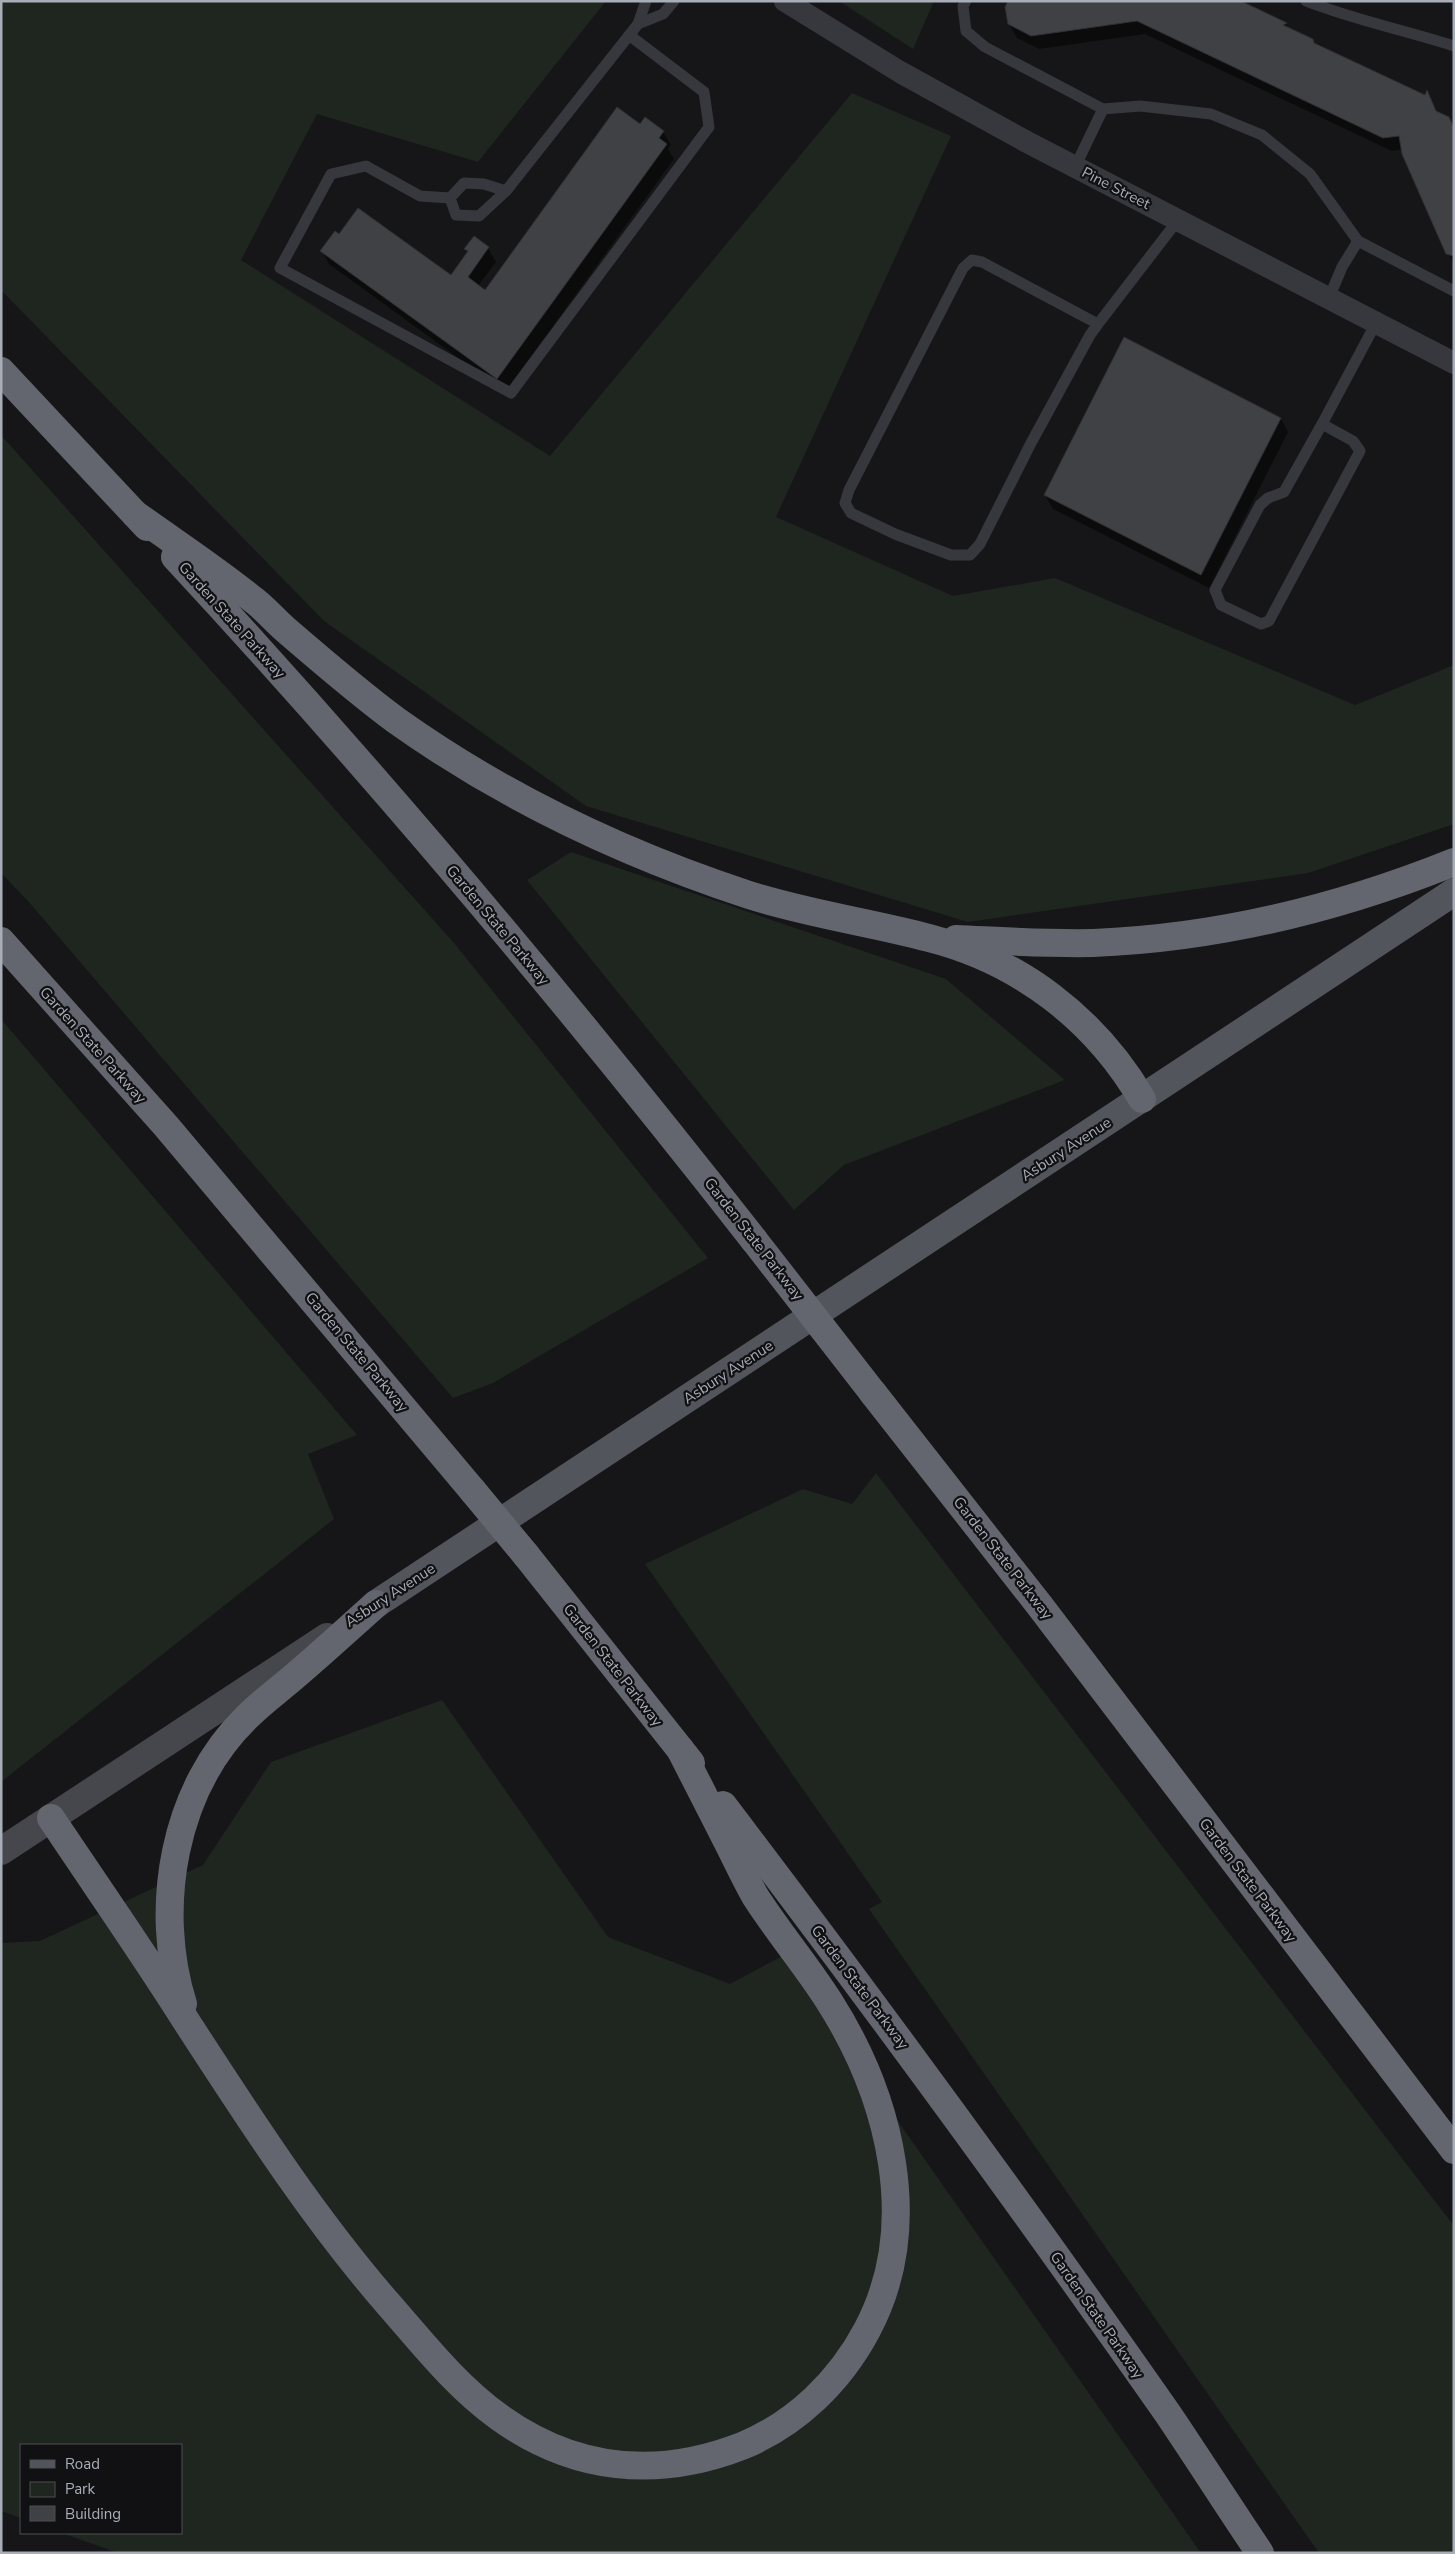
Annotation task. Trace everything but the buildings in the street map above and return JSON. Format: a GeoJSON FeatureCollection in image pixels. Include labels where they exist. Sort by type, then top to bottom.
{"type":"FeatureCollection","features":[{"type":"Feature","properties":{"kind":"highway","name":"Garden State Parkway"},"geometry":{"type":"LineString","coordinates":[[1,371],[252,642],[445,861],[622,1074],[1022,1584],[1454,2150]]}},
{"type":"Feature","properties":{"kind":"highway"},"geometry":{"type":"LineString","coordinates":[[135,514],[253,599],[309,650],[396,720],[462,764],[519,798],[625,848],[724,886],[802,910],[932,938],[1010,970],[1057,1000],[1076,1015],[1115,1056],[1142,1099]]}},
{"type":"Feature","properties":{"kind":"highway"},"geometry":{"type":"LineString","coordinates":[[932,938],[1091,943],[1204,934],[1330,906],[1454,862]]}},
{"type":"Feature","properties":{"kind":"highway","name":"Garden State Parkway"},"geometry":{"type":"LineString","coordinates":[[1,941],[172,1134],[473,1491],[680,1749],[825,1939],[962,2126],[1159,2402],[1260,2553]]}},
{"type":"Feature","properties":{"kind":"highway"},"geometry":{"type":"LineString","coordinates":[[189,2025],[172,1962],[170,1903],[177,1845],[195,1794],[219,1751],[246,1717],[376,1604]]}},
{"type":"Feature","properties":{"kind":"highway"},"geometry":{"type":"LineString","coordinates":[[51,1818],[261,2136],[336,2240],[377,2292],[452,2376],[480,2403],[502,2419],[526,2434],[551,2446],[592,2459],[625,2465],[678,2465],[698,2461],[750,2442],[799,2412],[821,2394],[857,2348],[882,2297],[889,2270],[896,2223],[896,2199],[888,2139],[878,2107],[849,2038],[832,2004],[755,1896],[680,1749]]}},
{"type":"Feature","properties":{"kind":"main road","name":"Asbury Avenue"},"geometry":{"type":"LineString","coordinates":[[1,1851],[1454,892]]}},
{"type":"Feature","properties":{"kind":"street","name":"Pine Street"},"geometry":{"type":"LineString","coordinates":[[785,1],[900,72],[1075,167],[1454,363]]}},
{"type":"Feature","properties":{"kind":"lane"},"geometry":{"type":"LineString","coordinates":[[450,198],[456,215],[479,216],[506,191],[638,24],[646,1]]}},
{"type":"Feature","properties":{"kind":"lane"},"geometry":{"type":"LineString","coordinates":[[638,24],[664,14],[674,1]]}},
{"type":"Feature","properties":{"kind":"lane"},"geometry":{"type":"LineString","coordinates":[[966,1],[963,6],[966,31],[985,47],[1103,109],[1140,106],[1211,114],[1262,135],[1310,174],[1358,241],[1454,291]]}},
{"type":"Feature","properties":{"kind":"lane"},"geometry":{"type":"LineString","coordinates":[[1306,1],[1344,16],[1417,34],[1454,46]]}},
{"type":"Feature","properties":{"kind":"lane"},"geometry":{"type":"LineString","coordinates":[[450,198],[420,196],[366,166],[331,174],[280,268],[511,392],[709,127],[704,92],[629,35]]}},
{"type":"Feature","properties":{"kind":"lane"},"geometry":{"type":"LineString","coordinates":[[1075,167],[1103,109]]}},
{"type":"Feature","properties":{"kind":"lane"},"geometry":{"type":"LineString","coordinates":[[450,198],[464,183],[484,184],[506,191]]}},
{"type":"Feature","properties":{"kind":"lane"},"geometry":{"type":"LineString","coordinates":[[1098,324],[982,262],[972,260],[963,268],[849,490],[845,503],[851,513],[895,534],[951,555],[970,555],[980,544],[1031,443],[1090,335],[1178,220]]}},
{"type":"Feature","properties":{"kind":"lane"},"geometry":{"type":"LineString","coordinates":[[1329,298],[1342,267],[1358,241]]}},
{"type":"Feature","properties":{"kind":"lane"},"geometry":{"type":"LineString","coordinates":[[1322,424],[1353,441],[1360,451],[1269,621],[1262,624],[1222,606],[1215,590],[1260,505],[1268,498],[1284,492],[1376,322]]}},
{"type":"Feature","properties":{"kind":"green space"},"geometry":{"type":"Polygon","coordinates":[[[1,1],[606,1],[478,162],[317,114],[241,260],[550,456],[852,93],[951,136],[776,517],[953,596],[1055,578],[1355,705],[1454,665],[1454,824],[1308,873],[968,922],[586,806],[324,621],[1,290],[1,1]]]}},
{"type":"Feature","properties":{"kind":"green space"},"geometry":{"type":"Polygon","coordinates":[[[839,1],[934,1],[913,49],[839,1]]]}},
{"type":"Feature","properties":{"kind":"green space"},"geometry":{"type":"Polygon","coordinates":[[[1,435],[454,943],[708,1258],[493,1383],[453,1398],[28,901],[1,873],[1,435]]]}},
{"type":"Feature","properties":{"kind":"green space"},"geometry":{"type":"Polygon","coordinates":[[[571,852],[946,979],[1065,1080],[844,1165],[794,1210],[527,880],[571,852]]]}},
{"type":"Feature","properties":{"kind":"green space"},"geometry":{"type":"Polygon","coordinates":[[[1,1019],[357,1435],[308,1454],[334,1519],[1,1782],[1,1019]]]}},
{"type":"Feature","properties":{"kind":"green space"},"geometry":{"type":"Polygon","coordinates":[[[876,1473],[1454,2226],[1454,2553],[1319,2553],[869,1909],[882,1902],[645,1564],[803,1489],[852,1504],[876,1473]]]}},
{"type":"Feature","properties":{"kind":"green space"},"geometry":{"type":"Polygon","coordinates":[[[442,1700],[608,1937],[730,1984],[782,1956],[1201,2553],[118,2553],[65,2534],[182,2534],[182,2444],[20,2444],[20,2518],[1,2511],[1,1943],[40,1941],[203,1865],[271,1762],[442,1700]]]}}]}
